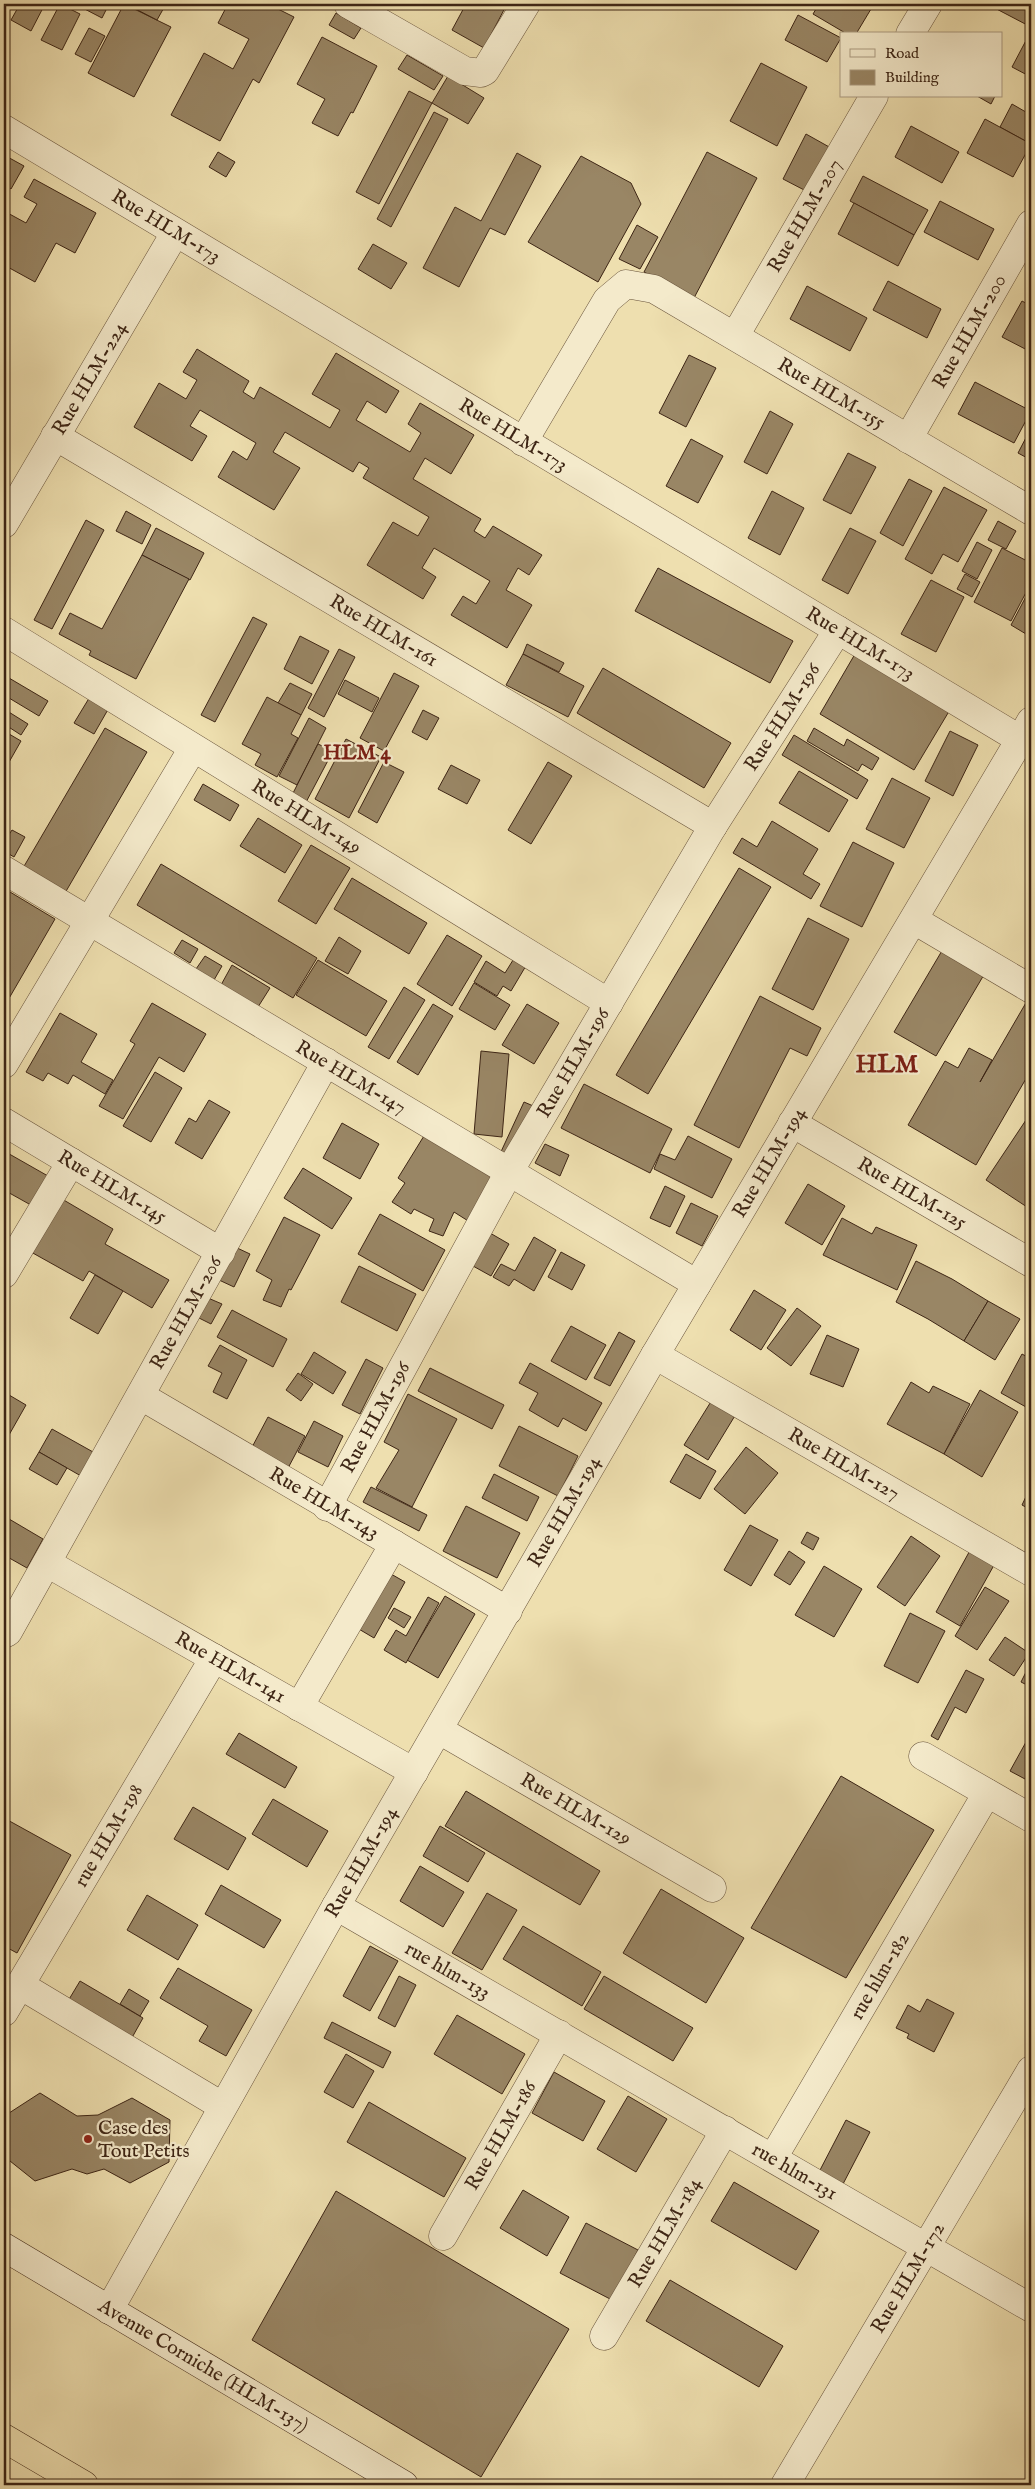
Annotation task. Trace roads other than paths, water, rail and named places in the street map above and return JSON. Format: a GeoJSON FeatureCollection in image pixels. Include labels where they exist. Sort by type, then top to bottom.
{"type":"FeatureCollection","features":[{"type":"Feature","properties":{"kind":"highway"},"geometry":{"type":"LineString","coordinates":[[4,2438],[84,2485]]}},
{"type":"Feature","properties":{"kind":"street"},"geometry":{"type":"LineString","coordinates":[[348,4],[465,71],[481,73],[485,71],[526,4]]}},
{"type":"Feature","properties":{"kind":"street"},"geometry":{"type":"LineString","coordinates":[[911,32],[928,4]]}},
{"type":"Feature","properties":{"kind":"street","name":"Rue HLM-207"},"geometry":{"type":"LineString","coordinates":[[735,336],[873,98]]}},
{"type":"Feature","properties":{"kind":"street","name":"Rue HLM-173"},"geometry":{"type":"LineString","coordinates":[[4,130],[838,630],[1026,731]]}},
{"type":"Feature","properties":{"kind":"street","name":"Rue HLM-200"},"geometry":{"type":"LineString","coordinates":[[908,439],[1031,224]]}},
{"type":"Feature","properties":{"kind":"street","name":"Rue HLM-224"},"geometry":{"type":"LineString","coordinates":[[4,522],[175,233]]}},
{"type":"Feature","properties":{"kind":"street","name":"Rue HLM-155"},"geometry":{"type":"LineString","coordinates":[[523,442],[607,300],[626,284],[654,289],[1031,511]]}},
{"type":"Feature","properties":{"kind":"street","name":"Rue HLM-161"},"geometry":{"type":"LineString","coordinates":[[55,436],[713,826]]}},
{"type":"Feature","properties":{"kind":"street","name":"Rue HLM-196"},"geometry":{"type":"LineString","coordinates":[[327,1507],[509,1172],[713,826],[838,630]]}},
{"type":"Feature","properties":{"kind":"street","name":"Rue HLM-149"},"geometry":{"type":"LineString","coordinates":[[4,631],[609,1003]]}},
{"type":"Feature","properties":{"kind":"street","name":"Rue HLM-194"},"geometry":{"type":"LineString","coordinates":[[109,2310],[336,1906],[655,1355],[1026,731]]}},
{"type":"Feature","properties":{"kind":"street"},"geometry":{"type":"LineString","coordinates":[[4,1064],[88,921],[194,748]]}},
{"type":"Feature","properties":{"kind":"street","name":"Rue HLM-147"},"geometry":{"type":"LineString","coordinates":[[4,870],[697,1284]]}},
{"type":"Feature","properties":{"kind":"street"},"geometry":{"type":"LineString","coordinates":[[914,920],[1031,990]]}},
{"type":"Feature","properties":{"kind":"street","name":"Rue HLM-206"},"geometry":{"type":"LineString","coordinates":[[4,1634],[8,1632],[47,1563],[326,1062]]}},
{"type":"Feature","properties":{"kind":"street","name":"Rue HLM-145"},"geometry":{"type":"LineString","coordinates":[[4,1122],[221,1252]]}},
{"type":"Feature","properties":{"kind":"street","name":"Rue HLM-125"},"geometry":{"type":"LineString","coordinates":[[792,1124],[1031,1263]]}},
{"type":"Feature","properties":{"kind":"street"},"geometry":{"type":"LineString","coordinates":[[4,1274],[71,1162]]}},
{"type":"Feature","properties":{"kind":"street","name":"Rue HLM-127"},"geometry":{"type":"LineString","coordinates":[[655,1355],[1031,1572]]}},
{"type":"Feature","properties":{"kind":"street","name":"Rue HLM-143"},"geometry":{"type":"LineString","coordinates":[[141,1396],[327,1507],[508,1611]]}},
{"type":"Feature","properties":{"kind":"street"},"geometry":{"type":"LineString","coordinates":[[299,1707],[394,1544]]}},
{"type":"Feature","properties":{"kind":"street","name":"Rue HLM-141"},"geometry":{"type":"LineString","coordinates":[[47,1563],[414,1772]]}},
{"type":"Feature","properties":{"kind":"street","name":"rue HLM-198"},"geometry":{"type":"LineString","coordinates":[[4,2012],[214,1658]]}},
{"type":"Feature","properties":{"kind":"street","name":"Rue HLM-129"},"geometry":{"type":"LineString","coordinates":[[439,1730],[712,1888]]}},
{"type":"Feature","properties":{"kind":"street"},"geometry":{"type":"LineString","coordinates":[[923,1756],[1031,1818]]}},
{"type":"Feature","properties":{"kind":"street","name":"rue hlm-182"},"geometry":{"type":"LineString","coordinates":[[773,2158],[987,1793]]}},
{"type":"Feature","properties":{"kind":"street","name":"rue hlm-133"},"geometry":{"type":"LineString","coordinates":[[336,1906],[559,2034]]}},
{"type":"Feature","properties":{"kind":"street"},"geometry":{"type":"LineString","coordinates":[[20,1985],[222,2106]]}},
{"type":"Feature","properties":{"kind":"street","name":"rue hlm-131"},"geometry":{"type":"LineString","coordinates":[[559,2034],[1031,2308]]}},
{"type":"Feature","properties":{"kind":"street","name":"Rue HLM-186"},"geometry":{"type":"LineString","coordinates":[[442,2236],[559,2034]]}},
{"type":"Feature","properties":{"kind":"street","name":"Rue HLM-172"},"geometry":{"type":"LineString","coordinates":[[785,2485],[1031,2070]]}},
{"type":"Feature","properties":{"kind":"street","name":"Rue HLM-184"},"geometry":{"type":"LineString","coordinates":[[604,2336],[726,2130]]}},
{"type":"Feature","properties":{"kind":"street","name":"Avenue Corniche (HLM-137)"},"geometry":{"type":"LineString","coordinates":[[4,2247],[404,2485]]}},
{"type":"Feature","properties":{"kind":"place","name":"Case des Tout Petits"},"geometry":{"type":"Point","coordinates":[88,2139]}},
{"type":"Feature","properties":{"kind":"district","name":"HLM 4"},"geometry":{"type":"Point","coordinates":[357,753]}},
{"type":"Feature","properties":{"kind":"district","name":"HLM"},"geometry":{"type":"Point","coordinates":[887,1065]}}]}
